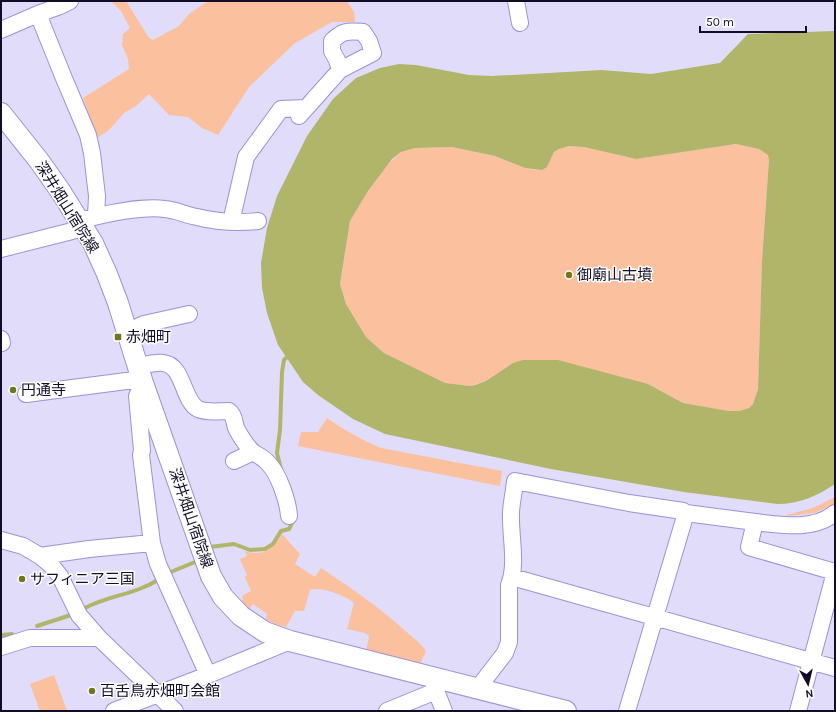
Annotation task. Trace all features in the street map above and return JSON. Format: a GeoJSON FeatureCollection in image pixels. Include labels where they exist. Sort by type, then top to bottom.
{"type":"FeatureCollection","features":[{"type":"Feature","properties":{"kind":"main road","name":"深井畑山宿院線"},"geometry":{"type":"LineString","coordinates":[[1,113],[87,222],[93,243],[118,303],[141,376],[211,576],[223,597],[241,616],[265,632],[439,685],[478,688],[566,711]]}},
{"type":"Feature","properties":{"kind":"street"},"geometry":{"type":"LineString","coordinates":[[1,30],[39,9],[60,6],[70,1]]}},
{"type":"Feature","properties":{"kind":"street"},"geometry":{"type":"LineString","coordinates":[[516,1],[520,23]]}},
{"type":"Feature","properties":{"kind":"street"},"geometry":{"type":"LineString","coordinates":[[39,9],[62,76],[88,135],[92,153],[97,196],[87,222]]}},
{"type":"Feature","properties":{"kind":"street"},"geometry":{"type":"LineString","coordinates":[[231,222],[246,157],[281,109],[302,112],[340,70]]}},
{"type":"Feature","properties":{"kind":"street"},"geometry":{"type":"LineString","coordinates":[[1,249],[87,222],[148,209],[165,209],[198,217],[231,222],[258,221]]}},
{"type":"Feature","properties":{"kind":"street"},"geometry":{"type":"LineString","coordinates":[[127,332],[144,324],[189,314]]}},
{"type":"Feature","properties":{"kind":"street"},"geometry":{"type":"LineString","coordinates":[[1,339],[1,343]]}},
{"type":"Feature","properties":{"kind":"street"},"geometry":{"type":"LineString","coordinates":[[26,394],[141,376],[164,363],[174,369],[181,379],[190,400],[197,408],[208,412],[228,411],[233,415],[237,430],[253,452],[262,457],[275,473],[286,499],[289,516]]}},
{"type":"Feature","properties":{"kind":"street"},"geometry":{"type":"LineString","coordinates":[[141,376],[137,396],[142,450],[141,455],[152,543],[158,564],[208,675]]}},
{"type":"Feature","properties":{"kind":"street"},"geometry":{"type":"LineString","coordinates":[[234,461],[253,452]]}},
{"type":"Feature","properties":{"kind":"street"},"geometry":{"type":"LineString","coordinates":[[478,688],[505,653],[508,642],[509,585],[512,577],[510,517],[515,481],[629,503],[684,511],[686,513],[789,526],[816,523],[835,513]]}},
{"type":"Feature","properties":{"kind":"street"},"geometry":{"type":"LineString","coordinates":[[627,711],[686,513]]}},
{"type":"Feature","properties":{"kind":"street"},"geometry":{"type":"LineString","coordinates":[[755,522],[750,547],[835,572],[798,711]]}},
{"type":"Feature","properties":{"kind":"street"},"geometry":{"type":"LineString","coordinates":[[1,540],[23,546],[40,556],[60,576],[79,616],[99,638],[175,711]]}},
{"type":"Feature","properties":{"kind":"street"},"geometry":{"type":"LineString","coordinates":[[40,556],[89,549],[152,543]]}},
{"type":"Feature","properties":{"kind":"street"},"geometry":{"type":"LineString","coordinates":[[512,577],[655,616],[835,668]]}},
{"type":"Feature","properties":{"kind":"street"},"geometry":{"type":"LineString","coordinates":[[1,647],[30,638],[99,638]]}},
{"type":"Feature","properties":{"kind":"street"},"geometry":{"type":"LineString","coordinates":[[114,711],[208,675],[290,640]]}},
{"type":"Feature","properties":{"kind":"street"},"geometry":{"type":"LineString","coordinates":[[387,711],[439,685],[444,711]]}},
{"type":"Feature","properties":{"kind":"shaded area"},"geometry":{"type":"Polygon","coordinates":[[[111,1],[126,1],[149,38],[153,40],[179,26],[189,14],[208,1],[347,1],[354,12],[355,22],[332,22],[295,43],[249,87],[218,135],[202,128],[188,117],[169,115],[149,94],[136,106],[124,113],[109,130],[97,138],[83,98],[129,69],[128,59],[122,45],[123,34],[130,28],[121,11],[111,1]]]}},
{"type":"Feature","properties":{"kind":"shaded area"},"geometry":{"type":"Polygon","coordinates":[[[835,32],[835,484],[822,492],[801,501],[777,504],[684,492],[551,469],[385,434],[353,419],[318,395],[303,382],[278,345],[267,313],[262,288],[261,263],[267,228],[277,196],[307,136],[333,99],[356,78],[380,68],[399,64],[416,65],[469,75],[492,76],[602,70],[651,74],[720,63],[748,34],[835,32]],[[736,144],[636,159],[584,147],[569,146],[554,152],[547,167],[542,170],[525,168],[495,156],[452,147],[415,148],[401,152],[392,159],[368,191],[350,221],[340,284],[346,304],[366,337],[384,353],[445,383],[470,386],[475,385],[486,381],[513,363],[523,360],[558,360],[648,384],[683,403],[729,411],[739,411],[749,408],[753,404],[758,389],[762,261],[769,160],[768,155],[759,149],[736,144]]]}},
{"type":"Feature","properties":{"kind":"shaded area"},"geometry":{"type":"Polygon","coordinates":[[[736,144],[759,149],[769,155],[762,261],[758,389],[753,404],[749,408],[739,411],[729,411],[683,403],[648,384],[513,363],[486,381],[470,386],[444,383],[384,353],[366,337],[346,304],[340,284],[350,221],[368,191],[388,164],[401,152],[415,148],[452,147],[495,156],[525,168],[537,170],[547,167],[554,152],[569,146],[584,147],[636,159],[736,144]]]}},
{"type":"Feature","properties":{"kind":"shaded area"},"geometry":{"type":"Polygon","coordinates":[[[327,418],[367,442],[381,448],[502,471],[500,486],[298,446],[301,432],[318,432],[327,418]]]}},
{"type":"Feature","properties":{"kind":"shaded area"},"geometry":{"type":"Polygon","coordinates":[[[835,497],[835,504],[814,513],[789,516],[786,515],[813,508],[835,497]]]}},
{"type":"Feature","properties":{"kind":"shaded area"},"geometry":{"type":"Polygon","coordinates":[[[282,534],[300,554],[295,564],[315,577],[321,568],[373,605],[418,642],[426,651],[419,667],[364,655],[369,636],[365,633],[347,629],[354,603],[339,595],[320,589],[310,590],[304,611],[295,611],[286,627],[275,624],[266,619],[267,614],[253,604],[249,609],[239,602],[243,600],[242,596],[251,591],[245,577],[247,575],[240,559],[247,556],[245,551],[252,553],[263,552],[271,548],[282,534]]]}},
{"type":"Feature","properties":{"kind":"shaded area"},"geometry":{"type":"Polygon","coordinates":[[[54,675],[67,711],[40,711],[30,684],[54,675]]]}},
{"type":"Feature","properties":{"kind":"waterway"},"geometry":{"type":"LineString","coordinates":[[281,469],[277,453],[280,430],[282,372],[284,360],[289,355]]}},
{"type":"Feature","properties":{"kind":"waterway"},"geometry":{"type":"LineString","coordinates":[[210,547],[234,544],[250,550],[265,549],[273,544],[281,531],[289,529],[294,519]]}},
{"type":"Feature","properties":{"kind":"waterway"},"geometry":{"type":"LineString","coordinates":[[166,574],[195,562]]}},
{"type":"Feature","properties":{"kind":"waterway"},"geometry":{"type":"LineString","coordinates":[[83,609],[93,604],[132,592],[161,578]]}},
{"type":"Feature","properties":{"kind":"waterway"},"geometry":{"type":"LineString","coordinates":[[37,626],[74,614]]}},
{"type":"Feature","properties":{"kind":"waterway"},"geometry":{"type":"LineString","coordinates":[[2,635],[12,634]]}},
{"type":"Feature","properties":{"kind":"place","name":"御廟山古墳"},"geometry":{"type":"Point","coordinates":[569,275]}},
{"type":"Feature","properties":{"kind":"place","name":"赤畑町"},"geometry":{"type":"Point","coordinates":[118,337]}},
{"type":"Feature","properties":{"kind":"place","name":"円通寺"},"geometry":{"type":"Point","coordinates":[13,390]}},
{"type":"Feature","properties":{"kind":"place","name":"サフィニア三国"},"geometry":{"type":"Point","coordinates":[22,579]}},
{"type":"Feature","properties":{"kind":"place","name":"百舌鳥赤畑町会館"},"geometry":{"type":"Point","coordinates":[92,691]}}]}
